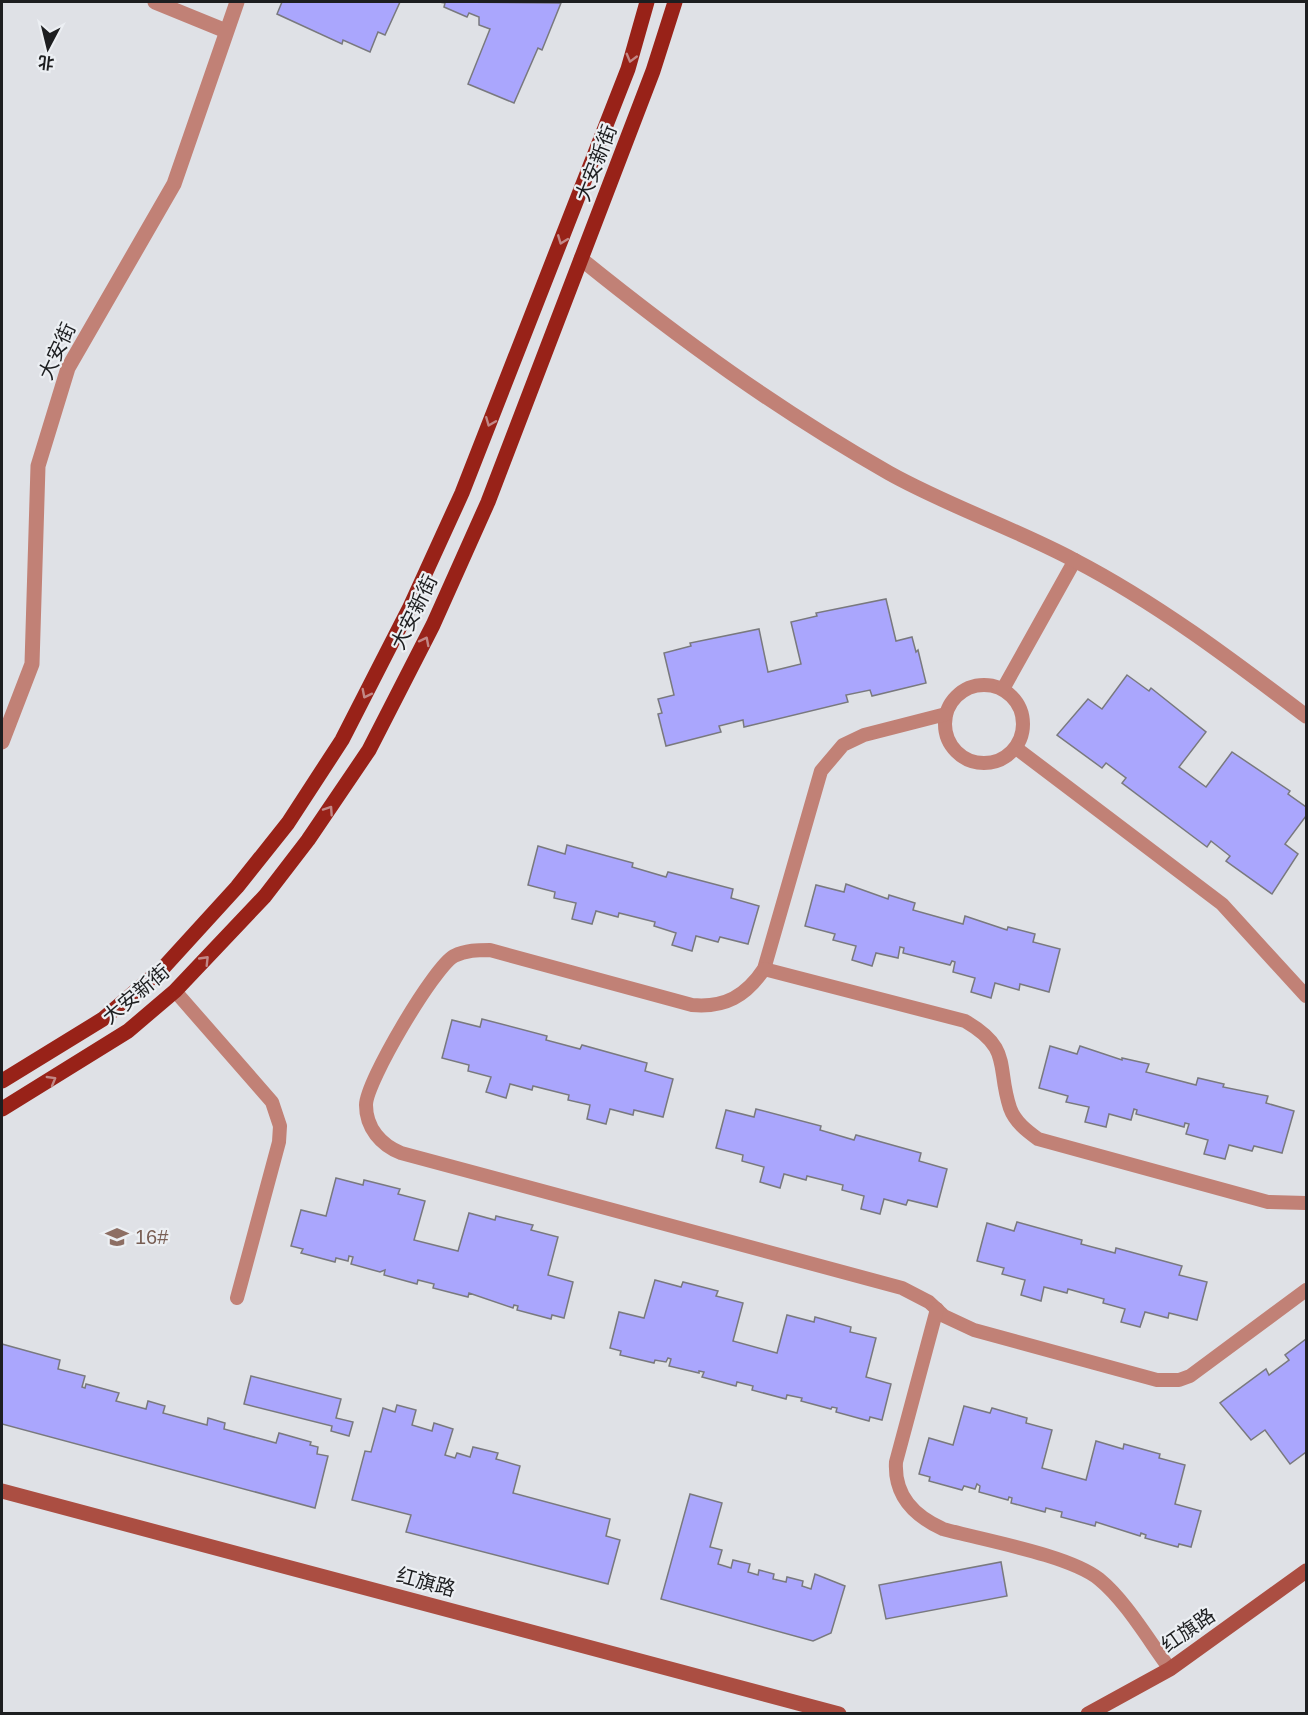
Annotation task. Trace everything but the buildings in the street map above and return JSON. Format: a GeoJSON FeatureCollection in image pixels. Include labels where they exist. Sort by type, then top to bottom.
{"type":"FeatureCollection","features":[{"type":"Feature","properties":{"kind":"main road","name":"大安新街"},"geometry":{"type":"LineString","coordinates":[[2,1081],[103,1019],[164,967],[237,887],[288,823],[342,740],[410,609],[462,493],[628,69],[647,2]]}},
{"type":"Feature","properties":{"kind":"main road","name":"大安新街"},"geometry":{"type":"LineString","coordinates":[[2,1109],[57,1078],[128,1031],[176,991],[265,896],[308,840],[369,750],[432,625],[488,502],[653,71],[675,2]]}},
{"type":"Feature","properties":{"kind":"street"},"geometry":{"type":"LineString","coordinates":[[155,2],[226,32]]}},
{"type":"Feature","properties":{"kind":"street","name":"大安街"},"geometry":{"type":"LineString","coordinates":[[2,742],[32,664],[38,466],[68,368],[174,184],[237,2]]}},
{"type":"Feature","properties":{"kind":"street"},"geometry":{"type":"LineString","coordinates":[[581,260],[670,332],[783,409],[891,474],[1075,560],[1202,638],[1306,716]]}},
{"type":"Feature","properties":{"kind":"street","name":"红旗路"},"geometry":{"type":"LineString","coordinates":[[2,1491],[840,1713]]}},
{"type":"Feature","properties":{"kind":"street","name":"红旗路"},"geometry":{"type":"LineString","coordinates":[[1088,1713],[1170,1669],[1306,1571]]}},
{"type":"Feature","properties":{"kind":"lane"},"geometry":{"type":"LineString","coordinates":[[1003,690],[1075,560]]}},
{"type":"Feature","properties":{"kind":"lane"},"geometry":{"type":"LineString","coordinates":[[992,685],[1014,698],[1021,710],[1023,729],[1016,748],[1006,757],[980,764],[967,760],[956,752],[948,741],[944,728],[946,714],[958,694],[968,688],[992,685]]}},
{"type":"Feature","properties":{"kind":"lane"},"geometry":{"type":"LineString","coordinates":[[946,714],[864,735],[843,745],[821,771],[764,969],[753,986],[738,998],[706,1006],[693,1005],[490,950],[478,950],[453,957],[435,974],[370,1084],[365,1108],[372,1132],[389,1148],[401,1154],[902,1288],[957,1323],[974,1330],[1168,1381],[1179,1380],[1195,1373],[1306,1290]]}},
{"type":"Feature","properties":{"kind":"lane"},"geometry":{"type":"LineString","coordinates":[[1016,748],[1222,904],[1306,996]]}},
{"type":"Feature","properties":{"kind":"lane"},"geometry":{"type":"LineString","coordinates":[[764,969],[965,1022],[976,1028],[988,1038],[1004,1064],[1013,1115],[1026,1130],[1038,1139],[1269,1202],[1306,1203]]}},
{"type":"Feature","properties":{"kind":"lane"},"geometry":{"type":"LineString","coordinates":[[176,991],[272,1102],[280,1126],[278,1149],[237,1298]]}},
{"type":"Feature","properties":{"kind":"lane"},"geometry":{"type":"LineString","coordinates":[[937,1309],[896,1462],[896,1479],[908,1506],[924,1521],[943,1529],[1070,1563],[1090,1573],[1111,1591],[1170,1669]]}},
{"type":"Feature","properties":{"kind":"place","name":"16#"},"geometry":{"type":"Point","coordinates":[117,1237]}}]}
